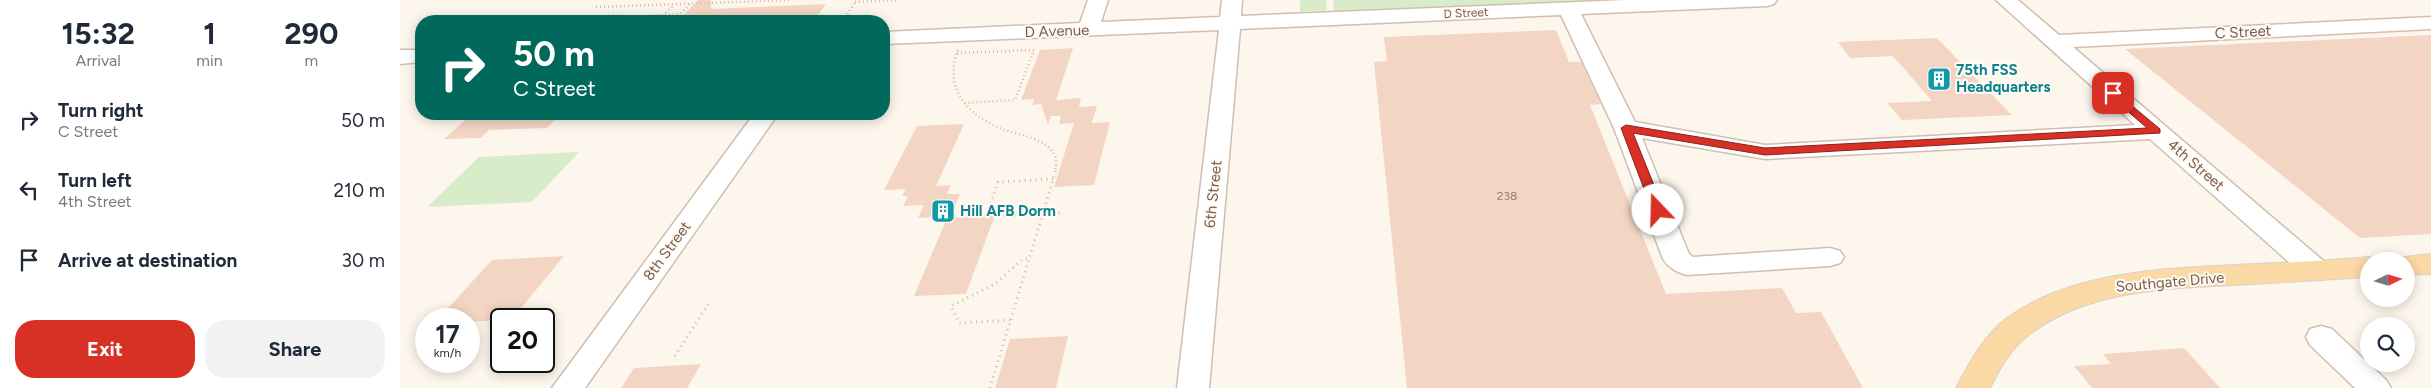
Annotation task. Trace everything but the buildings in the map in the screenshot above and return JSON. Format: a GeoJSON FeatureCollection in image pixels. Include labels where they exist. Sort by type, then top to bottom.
{"type":"FeatureCollection","features":[{"type":"Feature","properties":{"kind":"main road"},"geometry":{"type":"LineString","coordinates":[[2415,265],[2431,264]]}},
{"type":"Feature","properties":{"kind":"main road","name":"Southgate Drive"},"geometry":{"type":"LineString","coordinates":[[1973,388],[1989,358],[2015,329],[2042,311],[2076,297],[2116,286],[2152,280],[2360,269]]}},
{"type":"Feature","properties":{"kind":"lane"},"geometry":{"type":"LineString","coordinates":[[1088,30],[1098,0]]}},
{"type":"Feature","properties":{"kind":"lane","name":"D Street"},"geometry":{"type":"LineString","coordinates":[[1231,12],[1255,21],[1767,0]]}},
{"type":"Feature","properties":{"kind":"lane","name":"4th Street"},"geometry":{"type":"LineString","coordinates":[[2006,0],[2317,271]]}},
{"type":"Feature","properties":{"kind":"lane"},"geometry":{"type":"LineString","coordinates":[[1568,8],[1626,128],[1677,259],[1686,266],[1830,257]]}},
{"type":"Feature","properties":{"kind":"lane","name":"D Avenue"},"geometry":{"type":"LineString","coordinates":[[890,38],[1088,30],[1231,12]]}},
{"type":"Feature","properties":{"kind":"lane","name":"6th Street"},"geometry":{"type":"LineString","coordinates":[[1193,388],[1231,12]]}},
{"type":"Feature","properties":{"kind":"lane","name":"C Street"},"geometry":{"type":"LineString","coordinates":[[2054,42],[2431,23]]}},
{"type":"Feature","properties":{"kind":"lane"},"geometry":{"type":"LineString","coordinates":[[400,57],[415,56]]}},
{"type":"Feature","properties":{"kind":"lane","name":"8th Street"},"geometry":{"type":"LineString","coordinates":[[568,388],[762,120]]}},
{"type":"Feature","properties":{"kind":"lane"},"geometry":{"type":"LineString","coordinates":[[1626,128],[1765,152],[2156,131]]}},
{"type":"Feature","properties":{"kind":"lane"},"geometry":{"type":"LineString","coordinates":[[2321,337],[2375,388]]}},
{"type":"Feature","properties":{"kind":"path"},"geometry":{"type":"LineString","coordinates":[[596,7],[790,0]]}},
{"type":"Feature","properties":{"kind":"path"},"geometry":{"type":"LineString","coordinates":[[847,15],[856,1],[899,0]]}},
{"type":"Feature","properties":{"kind":"path"},"geometry":{"type":"LineString","coordinates":[[664,15],[674,4]]}},
{"type":"Feature","properties":{"kind":"path"},"geometry":{"type":"LineString","coordinates":[[664,15],[680,14],[690,4]]}},
{"type":"Feature","properties":{"kind":"path"},"geometry":{"type":"LineString","coordinates":[[959,48],[951,74],[956,92],[964,103],[987,122],[1002,129],[1036,138],[1048,148],[1055,158],[1057,165],[990,388]]}},
{"type":"Feature","properties":{"kind":"path"},"geometry":{"type":"LineString","coordinates":[[957,53],[1034,50],[1015,100],[964,103]]}},
{"type":"Feature","properties":{"kind":"path"},"geometry":{"type":"LineString","coordinates":[[1053,179],[998,182],[990,206],[997,216],[1061,213]]}},
{"type":"Feature","properties":{"kind":"path"},"geometry":{"type":"LineString","coordinates":[[1010,320],[959,323],[951,306],[996,284],[1023,259],[1029,258]]}},
{"type":"Feature","properties":{"kind":"path"},"geometry":{"type":"LineString","coordinates":[[675,356],[710,301]]}},
{"type":"Feature","properties":{"kind":"green space"},"geometry":{"type":"Polygon","coordinates":[[[1300,0],[1326,0],[1327,10],[1300,12],[1300,0]]]}},
{"type":"Feature","properties":{"kind":"green space"},"geometry":{"type":"Polygon","coordinates":[[[1333,0],[1622,0],[1334,11],[1333,0]]]}},
{"type":"Feature","properties":{"kind":"green space"},"geometry":{"type":"Polygon","coordinates":[[[579,152],[532,202],[427,207],[479,157],[579,152]]]}},
{"type":"Feature","properties":{"kind":"place","name":"75th FSS Headquarters"},"geometry":{"type":"Point","coordinates":[1939,79]}},
{"type":"Feature","properties":{"kind":"place","name":"Hill AFB Dorm"},"geometry":{"type":"Point","coordinates":[943,211]}},
{"type":"Feature","properties":{"kind":"route"},"geometry":{"type":"LineString","coordinates":[[1658,210],[1626,128],[1765,152],[2156,131],[2113,93]]}}]}
